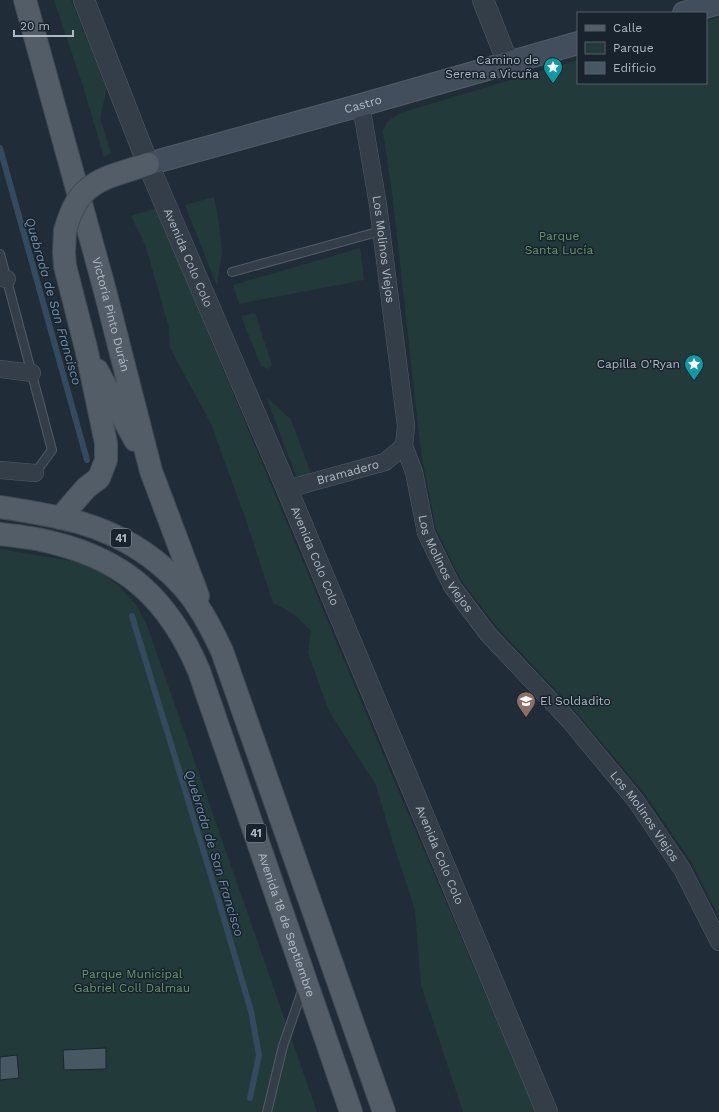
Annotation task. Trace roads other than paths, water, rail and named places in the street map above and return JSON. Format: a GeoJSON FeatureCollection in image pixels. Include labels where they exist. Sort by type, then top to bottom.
{"type":"FeatureCollection","features":[{"type":"Feature","properties":{"kind":"main road","name":"Victoria Pinto Durán"},"geometry":{"type":"LineString","coordinates":[[25,0],[104,287],[151,471],[209,625]]}},
{"type":"Feature","properties":{"kind":"main road"},"geometry":{"type":"LineString","coordinates":[[688,12],[719,3]]}},
{"type":"Feature","properties":{"kind":"main road","name":"Castro"},"geometry":{"type":"LineString","coordinates":[[148,164],[577,43]]}},
{"type":"Feature","properties":{"kind":"main road"},"geometry":{"type":"LineString","coordinates":[[60,518],[86,488],[98,478],[106,460],[106,443],[86,348],[65,266],[65,231],[69,218],[81,195],[97,182],[148,164]]}},
{"type":"Feature","properties":{"kind":"main road"},"geometry":{"type":"LineString","coordinates":[[86,348],[151,471]]}},
{"type":"Feature","properties":{"kind":"main road","name":"41"},"geometry":{"type":"LineString","coordinates":[[0,507],[74,520],[118,536],[143,551],[178,580],[199,608],[209,625],[224,658],[384,1112]]}},
{"type":"Feature","properties":{"kind":"main road","name":"Avenida 18 de Septiembre"},"geometry":{"type":"LineString","coordinates":[[0,534],[37,539],[76,549],[98,558],[140,584],[163,608],[183,636],[194,658],[204,684],[351,1112]]}},
{"type":"Feature","properties":{"kind":"street","name":"Avenida Colo Colo"},"geometry":{"type":"LineString","coordinates":[[84,0],[148,164],[287,489],[547,1112]]}},
{"type":"Feature","properties":{"kind":"street"},"geometry":{"type":"LineString","coordinates":[[483,0],[508,63]]}},
{"type":"Feature","properties":{"kind":"street","name":"Los Molinos Viejos"},"geometry":{"type":"LineString","coordinates":[[361,105],[381,231],[406,426],[404,446],[414,472],[426,533],[452,586],[488,634],[569,720],[636,801],[682,869],[719,942]]}},
{"type":"Feature","properties":{"kind":"street"},"geometry":{"type":"LineString","coordinates":[[0,369],[32,373]]}},
{"type":"Feature","properties":{"kind":"street","name":"Bramadero"},"geometry":{"type":"LineString","coordinates":[[287,489],[385,462],[404,446]]}},
{"type":"Feature","properties":{"kind":"street"},"geometry":{"type":"LineString","coordinates":[[0,470],[35,473]]}},
{"type":"Feature","properties":{"kind":"lane"},"geometry":{"type":"LineString","coordinates":[[232,272],[381,231]]}},
{"type":"Feature","properties":{"kind":"lane"},"geometry":{"type":"LineString","coordinates":[[0,254],[3,278],[32,373],[52,450],[35,473]]}},
{"type":"Feature","properties":{"kind":"lane"},"geometry":{"type":"LineString","coordinates":[[267,1112],[283,1046],[306,978]]}},
{"type":"Feature","properties":{"kind":"waterway","name":"Quebrada de San Francisco"},"geometry":{"type":"LineString","coordinates":[[0,148],[87,460]]}},
{"type":"Feature","properties":{"kind":"waterway","name":"Quebrada de San Francisco"},"geometry":{"type":"LineString","coordinates":[[132,616],[251,1011],[259,1055],[250,1098]]}},
{"type":"Feature","properties":{"kind":"place","name":"Camino de Serena a Vicuña"},"geometry":{"type":"Point","coordinates":[553,84]}},
{"type":"Feature","properties":{"kind":"place","name":"Capilla O'Ryan"},"geometry":{"type":"Point","coordinates":[694,381]}},
{"type":"Feature","properties":{"kind":"place","name":"El Soldadito"},"geometry":{"type":"Point","coordinates":[526,718]}},
{"type":"Feature","properties":{"kind":"park label","name":"Parque Santa Lucía"},"geometry":{"type":"Point","coordinates":[559,243]}},
{"type":"Feature","properties":{"kind":"park label","name":"Parque Municipal Gabriel Coll Dalmau"},"geometry":{"type":"Point","coordinates":[132,981]}}]}
